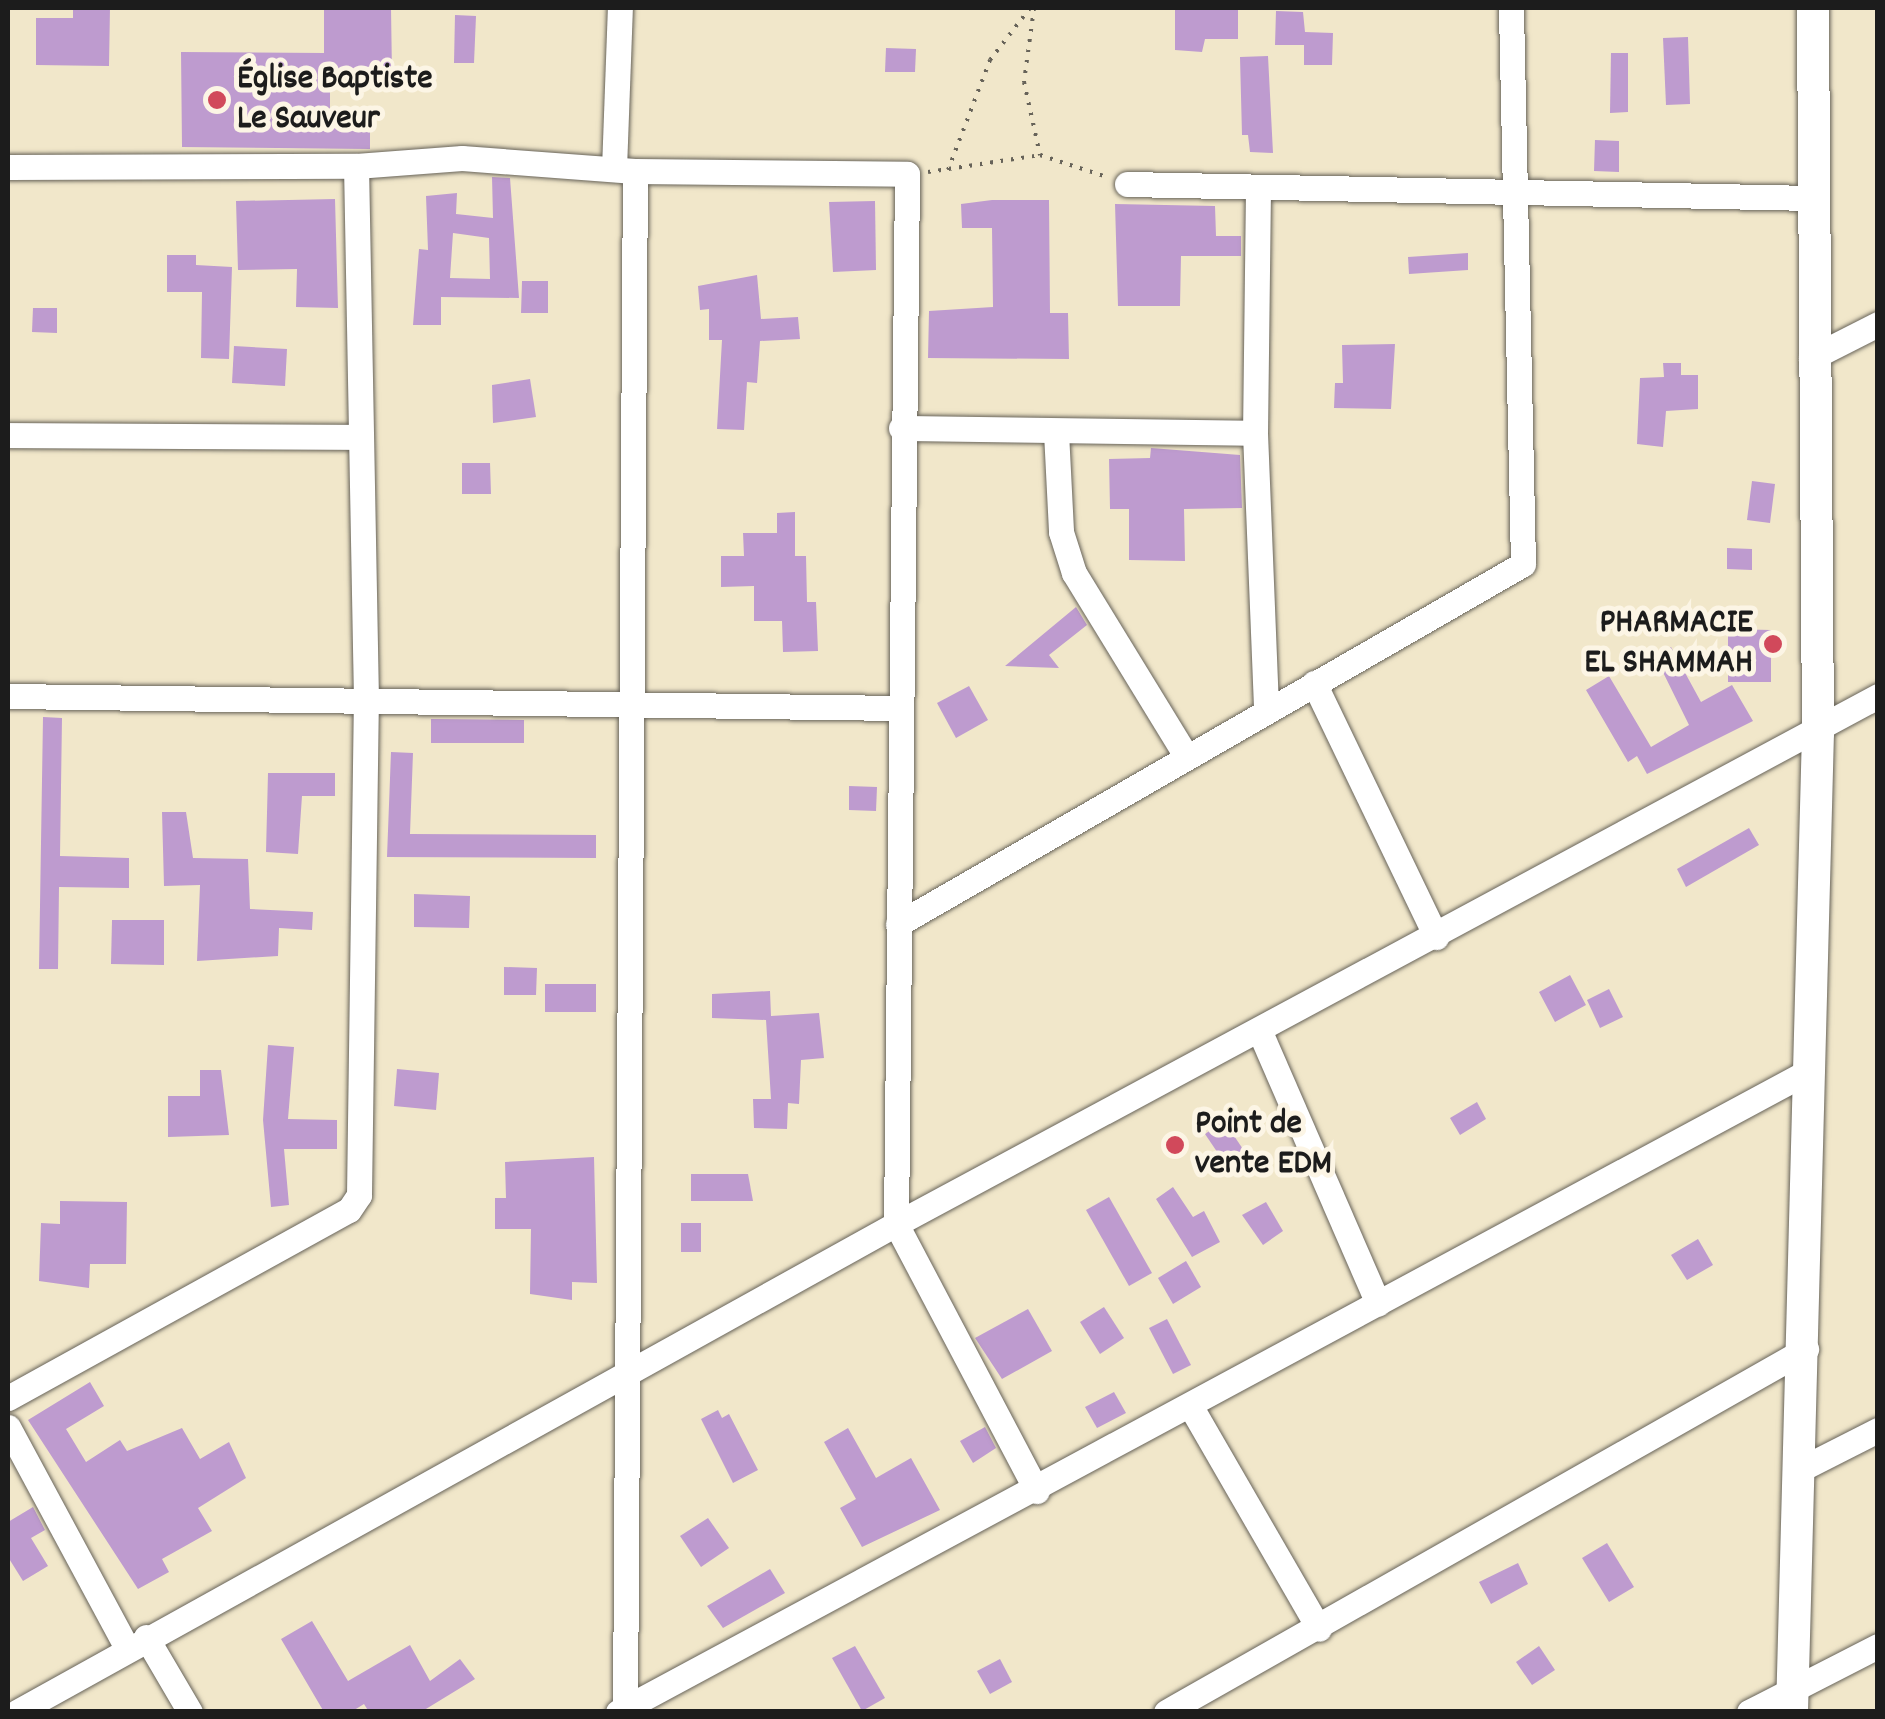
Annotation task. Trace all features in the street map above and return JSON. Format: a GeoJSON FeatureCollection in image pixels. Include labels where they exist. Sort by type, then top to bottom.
{"type":"FeatureCollection","features":[{"type":"Feature","properties":{"kind":"street"},"geometry":{"type":"LineString","coordinates":[[620,8],[632,1372],[623,1710],[1037,1491],[1812,1069]]}},
{"type":"Feature","properties":{"kind":"street"},"geometry":{"type":"LineString","coordinates":[[898,924],[1266,708],[1523,564],[1512,194],[1511,8]]}},
{"type":"Feature","properties":{"kind":"street"},"geometry":{"type":"LineString","coordinates":[[1793,1700],[1806,1349],[1818,734],[1811,358],[1813,8]]}},
{"type":"Feature","properties":{"kind":"street"},"geometry":{"type":"LineString","coordinates":[[8,167],[356,166],[462,158],[624,170],[907,174],[898,708],[896,1224],[1037,1491]]}},
{"type":"Feature","properties":{"kind":"street"},"geometry":{"type":"LineString","coordinates":[[8,1398],[356,1204],[361,1185],[366,700],[356,166]]}},
{"type":"Feature","properties":{"kind":"street"},"geometry":{"type":"LineString","coordinates":[[1127,184],[1812,198]]}},
{"type":"Feature","properties":{"kind":"street"},"geometry":{"type":"LineString","coordinates":[[1258,189],[1256,432],[1266,708]]}},
{"type":"Feature","properties":{"kind":"street"},"geometry":{"type":"LineString","coordinates":[[1811,358],[1878,324]]}},
{"type":"Feature","properties":{"kind":"street"},"geometry":{"type":"LineString","coordinates":[[902,428],[1256,432]]}},
{"type":"Feature","properties":{"kind":"street"},"geometry":{"type":"LineString","coordinates":[[1056,432],[1061,532],[1074,573],[1186,756]]}},
{"type":"Feature","properties":{"kind":"street"},"geometry":{"type":"LineString","coordinates":[[8,435],[361,437]]}},
{"type":"Feature","properties":{"kind":"street"},"geometry":{"type":"LineString","coordinates":[[1314,683],[1436,937]]}},
{"type":"Feature","properties":{"kind":"street"},"geometry":{"type":"LineString","coordinates":[[8,696],[898,708]]}},
{"type":"Feature","properties":{"kind":"street"},"geometry":{"type":"LineString","coordinates":[[17,1712],[896,1224],[1818,734],[1878,696]]}},
{"type":"Feature","properties":{"kind":"street"},"geometry":{"type":"LineString","coordinates":[[1260,1032],[1378,1304]]}},
{"type":"Feature","properties":{"kind":"street"},"geometry":{"type":"LineString","coordinates":[[1166,1712],[1319,1629],[1806,1349]]}},
{"type":"Feature","properties":{"kind":"street"},"geometry":{"type":"LineString","coordinates":[[1191,1407],[1319,1629]]}},
{"type":"Feature","properties":{"kind":"street"},"geometry":{"type":"LineString","coordinates":[[8,1426],[137,1643],[190,1712]]}},
{"type":"Feature","properties":{"kind":"street"},"geometry":{"type":"LineString","coordinates":[[1800,1469],[1878,1430]]}},
{"type":"Feature","properties":{"kind":"street"},"geometry":{"type":"LineString","coordinates":[[1749,1712],[1793,1700],[1878,1646]]}},
{"type":"Feature","properties":{"kind":"path"},"geometry":{"type":"LineString","coordinates":[[1032,8],[1024,82],[1040,155]]}},
{"type":"Feature","properties":{"kind":"path"},"geometry":{"type":"LineString","coordinates":[[948,170],[990,60],[1032,8]]}},
{"type":"Feature","properties":{"kind":"path"},"geometry":{"type":"LineString","coordinates":[[907,174],[1040,155],[1127,184]]}},
{"type":"Feature","properties":{"kind":"building"},"geometry":{"type":"Polygon","coordinates":[[[73,8],[110,8],[109,66],[36,65],[36,18],[73,18],[73,8]]]}},
{"type":"Feature","properties":{"kind":"building"},"geometry":{"type":"Polygon","coordinates":[[[324,8],[391,8],[392,74],[330,75],[330,128],[370,128],[370,149],[182,147],[181,52],[324,53],[324,8]]]}},
{"type":"Feature","properties":{"kind":"building"},"geometry":{"type":"Polygon","coordinates":[[[1175,8],[1238,8],[1238,39],[1205,39],[1202,52],[1175,50],[1175,8]]]}},
{"type":"Feature","properties":{"kind":"building"},"geometry":{"type":"Polygon","coordinates":[[[1276,11],[1303,12],[1305,32],[1333,33],[1332,65],[1304,65],[1304,45],[1275,45],[1276,11]]]}},
{"type":"Feature","properties":{"kind":"building"},"geometry":{"type":"Polygon","coordinates":[[[455,15],[476,16],[474,63],[454,63],[455,15]]]}},
{"type":"Feature","properties":{"kind":"building"},"geometry":{"type":"Polygon","coordinates":[[[1688,37],[1690,104],[1666,105],[1663,38],[1688,37]]]}},
{"type":"Feature","properties":{"kind":"building"},"geometry":{"type":"Polygon","coordinates":[[[886,48],[916,49],[915,72],[885,72],[886,48]]]}},
{"type":"Feature","properties":{"kind":"building"},"geometry":{"type":"Polygon","coordinates":[[[1611,53],[1628,53],[1628,112],[1610,113],[1611,53]]]}},
{"type":"Feature","properties":{"kind":"building"},"geometry":{"type":"Polygon","coordinates":[[[1268,56],[1273,153],[1250,152],[1248,135],[1242,135],[1240,57],[1268,56]]]}},
{"type":"Feature","properties":{"kind":"building"},"geometry":{"type":"Polygon","coordinates":[[[1595,140],[1619,141],[1619,172],[1594,171],[1595,140]]]}},
{"type":"Feature","properties":{"kind":"building"},"geometry":{"type":"Polygon","coordinates":[[[492,177],[510,178],[519,298],[441,297],[441,325],[413,325],[419,249],[428,250],[426,196],[457,193],[456,214],[493,218],[492,177]],[[453,233],[450,278],[490,279],[489,238],[453,233]]]}},
{"type":"Feature","properties":{"kind":"building"},"geometry":{"type":"Polygon","coordinates":[[[335,199],[338,308],[296,307],[297,269],[238,270],[236,201],[335,199]]]}},
{"type":"Feature","properties":{"kind":"building"},"geometry":{"type":"Polygon","coordinates":[[[1049,200],[1050,313],[1068,313],[1069,359],[928,358],[929,311],[993,307],[992,228],[962,228],[961,204],[1049,200]]]}},
{"type":"Feature","properties":{"kind":"building"},"geometry":{"type":"Polygon","coordinates":[[[875,201],[876,270],[833,272],[829,202],[875,201]]]}},
{"type":"Feature","properties":{"kind":"building"},"geometry":{"type":"Polygon","coordinates":[[[1115,204],[1215,206],[1216,236],[1241,236],[1241,256],[1181,256],[1180,306],[1118,306],[1115,204]]]}},
{"type":"Feature","properties":{"kind":"building"},"geometry":{"type":"Polygon","coordinates":[[[1468,253],[1468,270],[1409,274],[1408,257],[1468,253]]]}},
{"type":"Feature","properties":{"kind":"building"},"geometry":{"type":"Polygon","coordinates":[[[167,255],[196,255],[196,265],[232,267],[229,359],[201,358],[202,292],[167,292],[167,255]]]}},
{"type":"Feature","properties":{"kind":"building"},"geometry":{"type":"Polygon","coordinates":[[[757,275],[761,319],[798,317],[800,339],[760,341],[757,383],[747,382],[744,430],[717,429],[722,340],[709,340],[709,309],[700,310],[698,286],[757,275]]]}},
{"type":"Feature","properties":{"kind":"building"},"geometry":{"type":"Polygon","coordinates":[[[522,281],[548,281],[548,313],[521,313],[522,281]]]}},
{"type":"Feature","properties":{"kind":"building"},"geometry":{"type":"Polygon","coordinates":[[[33,308],[57,308],[57,333],[32,332],[33,308]]]}},
{"type":"Feature","properties":{"kind":"building"},"geometry":{"type":"Polygon","coordinates":[[[1395,344],[1391,409],[1334,408],[1335,383],[1343,383],[1342,345],[1395,344]]]}},
{"type":"Feature","properties":{"kind":"building"},"geometry":{"type":"Polygon","coordinates":[[[234,346],[287,349],[285,386],[232,383],[234,346]]]}},
{"type":"Feature","properties":{"kind":"building"},"geometry":{"type":"Polygon","coordinates":[[[1663,363],[1681,363],[1681,375],[1698,375],[1698,409],[1666,411],[1663,447],[1637,444],[1640,378],[1664,377],[1663,363]]]}},
{"type":"Feature","properties":{"kind":"building"},"geometry":{"type":"Polygon","coordinates":[[[530,379],[536,417],[493,423],[492,385],[530,379]]]}},
{"type":"Feature","properties":{"kind":"building"},"geometry":{"type":"Polygon","coordinates":[[[1151,448],[1240,455],[1242,508],[1184,509],[1185,561],[1129,560],[1129,509],[1110,509],[1109,459],[1150,458],[1151,448]]]}},
{"type":"Feature","properties":{"kind":"building"},"geometry":{"type":"Polygon","coordinates":[[[462,463],[490,463],[491,494],[462,494],[462,463]]]}},
{"type":"Feature","properties":{"kind":"building"},"geometry":{"type":"Polygon","coordinates":[[[1752,481],[1775,484],[1770,523],[1747,520],[1752,481]]]}},
{"type":"Feature","properties":{"kind":"building"},"geometry":{"type":"Polygon","coordinates":[[[795,512],[795,556],[806,556],[807,602],[816,602],[818,651],[783,652],[782,621],[754,621],[754,586],[721,587],[721,556],[744,556],[743,533],[777,533],[777,513],[795,512]]]}},
{"type":"Feature","properties":{"kind":"building"},"geometry":{"type":"Polygon","coordinates":[[[1727,548],[1752,549],[1752,570],[1727,569],[1727,548]]]}},
{"type":"Feature","properties":{"kind":"building"},"geometry":{"type":"Polygon","coordinates":[[[1076,607],[1087,625],[1049,655],[1059,668],[1005,666],[1076,607]]]}},
{"type":"Feature","properties":{"kind":"building"},"geometry":{"type":"Polygon","coordinates":[[[1728,629],[1771,630],[1771,682],[1728,682],[1728,629]]]}},
{"type":"Feature","properties":{"kind":"building"},"geometry":{"type":"Polygon","coordinates":[[[1671,647],[1701,702],[1732,685],[1753,721],[1647,774],[1637,756],[1628,762],[1586,690],[1609,676],[1651,747],[1689,725],[1655,656],[1671,647]]]}},
{"type":"Feature","properties":{"kind":"building"},"geometry":{"type":"Polygon","coordinates":[[[969,686],[988,720],[956,738],[937,703],[969,686]]]}},
{"type":"Feature","properties":{"kind":"building"},"geometry":{"type":"Polygon","coordinates":[[[43,717],[62,718],[60,856],[129,858],[129,888],[59,887],[58,969],[39,969],[43,717]]]}},
{"type":"Feature","properties":{"kind":"building"},"geometry":{"type":"Polygon","coordinates":[[[431,719],[524,720],[524,743],[431,743],[431,719]]]}},
{"type":"Feature","properties":{"kind":"building"},"geometry":{"type":"Polygon","coordinates":[[[391,752],[413,753],[410,834],[596,835],[596,858],[387,857],[391,752]]]}},
{"type":"Feature","properties":{"kind":"building"},"geometry":{"type":"Polygon","coordinates":[[[268,773],[335,773],[335,796],[302,796],[298,854],[266,852],[268,773]]]}},
{"type":"Feature","properties":{"kind":"building"},"geometry":{"type":"Polygon","coordinates":[[[849,786],[877,787],[876,811],[849,810],[849,786]]]}},
{"type":"Feature","properties":{"kind":"building"},"geometry":{"type":"Polygon","coordinates":[[[162,812],[186,812],[193,858],[248,859],[250,909],[313,912],[312,930],[279,928],[278,956],[197,961],[200,885],[164,886],[162,812]]]}},
{"type":"Feature","properties":{"kind":"building"},"geometry":{"type":"Polygon","coordinates":[[[1749,828],[1759,845],[1686,887],[1677,869],[1749,828]]]}},
{"type":"Feature","properties":{"kind":"building"},"geometry":{"type":"Polygon","coordinates":[[[414,894],[470,896],[469,928],[414,927],[414,894]]]}},
{"type":"Feature","properties":{"kind":"building"},"geometry":{"type":"Polygon","coordinates":[[[112,920],[164,920],[164,965],[111,964],[112,920]]]}},
{"type":"Feature","properties":{"kind":"building"},"geometry":{"type":"Polygon","coordinates":[[[504,967],[537,968],[536,995],[504,995],[504,967]]]}},
{"type":"Feature","properties":{"kind":"building"},"geometry":{"type":"Polygon","coordinates":[[[1570,975],[1586,1005],[1555,1022],[1539,992],[1570,975]]]}},
{"type":"Feature","properties":{"kind":"building"},"geometry":{"type":"Polygon","coordinates":[[[545,984],[596,984],[596,1012],[545,1012],[545,984]]]}},
{"type":"Feature","properties":{"kind":"building"},"geometry":{"type":"Polygon","coordinates":[[[1609,989],[1623,1017],[1600,1028],[1587,1000],[1609,989]]]}},
{"type":"Feature","properties":{"kind":"building"},"geometry":{"type":"Polygon","coordinates":[[[770,991],[771,1016],[819,1013],[824,1058],[801,1060],[799,1104],[788,1103],[787,1129],[754,1128],[753,1099],[771,1099],[766,1020],[712,1018],[712,994],[770,991]]]}},
{"type":"Feature","properties":{"kind":"building"},"geometry":{"type":"Polygon","coordinates":[[[268,1045],[294,1047],[288,1119],[337,1120],[337,1149],[284,1149],[289,1205],[271,1207],[263,1120],[268,1045]]]}},
{"type":"Feature","properties":{"kind":"building"},"geometry":{"type":"Polygon","coordinates":[[[397,1069],[439,1073],[436,1110],[394,1106],[397,1069]]]}},
{"type":"Feature","properties":{"kind":"building"},"geometry":{"type":"Polygon","coordinates":[[[200,1070],[221,1070],[229,1135],[168,1137],[168,1096],[200,1096],[200,1070]]]}},
{"type":"Feature","properties":{"kind":"building"},"geometry":{"type":"Polygon","coordinates":[[[1477,1102],[1486,1119],[1460,1135],[1450,1118],[1477,1102]]]}},
{"type":"Feature","properties":{"kind":"building"},"geometry":{"type":"Polygon","coordinates":[[[1224,1121],[1251,1161],[1232,1174],[1205,1134],[1224,1121]]]}},
{"type":"Feature","properties":{"kind":"building"},"geometry":{"type":"Polygon","coordinates":[[[594,1157],[597,1283],[572,1282],[572,1300],[530,1294],[531,1229],[495,1229],[495,1198],[506,1198],[505,1162],[594,1157]]]}},
{"type":"Feature","properties":{"kind":"building"},"geometry":{"type":"Polygon","coordinates":[[[691,1174],[748,1174],[753,1201],[691,1201],[691,1174]]]}},
{"type":"Feature","properties":{"kind":"building"},"geometry":{"type":"Polygon","coordinates":[[[1173,1187],[1193,1217],[1204,1211],[1220,1242],[1192,1257],[1156,1199],[1173,1187]]]}},
{"type":"Feature","properties":{"kind":"building"},"geometry":{"type":"Polygon","coordinates":[[[1109,1197],[1152,1273],[1129,1286],[1086,1210],[1109,1197]]]}},
{"type":"Feature","properties":{"kind":"building"},"geometry":{"type":"Polygon","coordinates":[[[60,1201],[127,1202],[126,1264],[90,1264],[89,1288],[39,1281],[41,1223],[60,1224],[60,1201]]]}},
{"type":"Feature","properties":{"kind":"building"},"geometry":{"type":"Polygon","coordinates":[[[1266,1202],[1283,1231],[1263,1245],[1242,1215],[1266,1202]]]}},
{"type":"Feature","properties":{"kind":"building"},"geometry":{"type":"Polygon","coordinates":[[[681,1223],[701,1223],[701,1252],[681,1252],[681,1223]]]}},
{"type":"Feature","properties":{"kind":"building"},"geometry":{"type":"Polygon","coordinates":[[[1698,1239],[1713,1265],[1687,1280],[1671,1255],[1698,1239]]]}},
{"type":"Feature","properties":{"kind":"building"},"geometry":{"type":"Polygon","coordinates":[[[1186,1261],[1201,1287],[1173,1304],[1158,1278],[1186,1261]]]}},
{"type":"Feature","properties":{"kind":"building"},"geometry":{"type":"Polygon","coordinates":[[[1104,1307],[1124,1338],[1100,1354],[1080,1322],[1104,1307]]]}},
{"type":"Feature","properties":{"kind":"building"},"geometry":{"type":"Polygon","coordinates":[[[1028,1309],[1052,1351],[1002,1379],[975,1338],[1028,1309]]]}},
{"type":"Feature","properties":{"kind":"building"},"geometry":{"type":"Polygon","coordinates":[[[1167,1319],[1191,1365],[1173,1374],[1149,1328],[1167,1319]]]}},
{"type":"Feature","properties":{"kind":"building"},"geometry":{"type":"Polygon","coordinates":[[[90,1382],[104,1406],[66,1429],[86,1462],[120,1440],[127,1451],[182,1428],[200,1459],[229,1442],[246,1478],[198,1508],[212,1531],[162,1559],[169,1572],[138,1589],[28,1420],[90,1382]]]}},
{"type":"Feature","properties":{"kind":"building"},"geometry":{"type":"Polygon","coordinates":[[[1114,1392],[1126,1413],[1097,1428],[1085,1407],[1114,1392]]]}},
{"type":"Feature","properties":{"kind":"building"},"geometry":{"type":"Polygon","coordinates":[[[718,1410],[722,1418],[729,1414],[758,1470],[733,1483],[701,1419],[718,1410]]]}},
{"type":"Feature","properties":{"kind":"building"},"geometry":{"type":"Polygon","coordinates":[[[985,1427],[996,1448],[973,1463],[960,1441],[985,1427]]]}},
{"type":"Feature","properties":{"kind":"building"},"geometry":{"type":"Polygon","coordinates":[[[848,1428],[876,1478],[911,1458],[940,1510],[862,1547],[840,1508],[856,1499],[824,1442],[848,1428]]]}},
{"type":"Feature","properties":{"kind":"building"},"geometry":{"type":"Polygon","coordinates":[[[33,1507],[45,1530],[31,1538],[48,1566],[23,1581],[8,1557],[8,1522],[33,1507]]]}},
{"type":"Feature","properties":{"kind":"building"},"geometry":{"type":"Polygon","coordinates":[[[708,1518],[729,1548],[701,1567],[680,1536],[708,1518]]]}},
{"type":"Feature","properties":{"kind":"building"},"geometry":{"type":"Polygon","coordinates":[[[1607,1543],[1634,1587],[1609,1602],[1582,1558],[1607,1543]]]}},
{"type":"Feature","properties":{"kind":"building"},"geometry":{"type":"Polygon","coordinates":[[[1518,1563],[1528,1584],[1491,1604],[1479,1582],[1518,1563]]]}},
{"type":"Feature","properties":{"kind":"building"},"geometry":{"type":"Polygon","coordinates":[[[770,1569],[785,1593],[723,1628],[707,1606],[770,1569]]]}},
{"type":"Feature","properties":{"kind":"building"},"geometry":{"type":"Polygon","coordinates":[[[312,1621],[348,1681],[410,1645],[430,1681],[460,1659],[475,1679],[421,1712],[369,1712],[364,1704],[351,1712],[324,1712],[281,1639],[312,1621]]]}},
{"type":"Feature","properties":{"kind":"building"},"geometry":{"type":"Polygon","coordinates":[[[855,1646],[885,1698],[862,1711],[832,1658],[855,1646]]]}},
{"type":"Feature","properties":{"kind":"building"},"geometry":{"type":"Polygon","coordinates":[[[1539,1646],[1555,1670],[1532,1685],[1516,1662],[1539,1646]]]}},
{"type":"Feature","properties":{"kind":"building"},"geometry":{"type":"Polygon","coordinates":[[[1000,1659],[1012,1682],[990,1694],[977,1671],[1000,1659]]]}},
{"type":"Feature","properties":{"kind":"place","name":"Église Baptiste Le Sauveur"},"geometry":{"type":"Point","coordinates":[217,100]}},
{"type":"Feature","properties":{"kind":"place","name":"PHARMACIE EL SHAMMAH"},"geometry":{"type":"Point","coordinates":[1773,644]}},
{"type":"Feature","properties":{"kind":"place","name":"Point de vente EDM"},"geometry":{"type":"Point","coordinates":[1175,1145]}}]}
